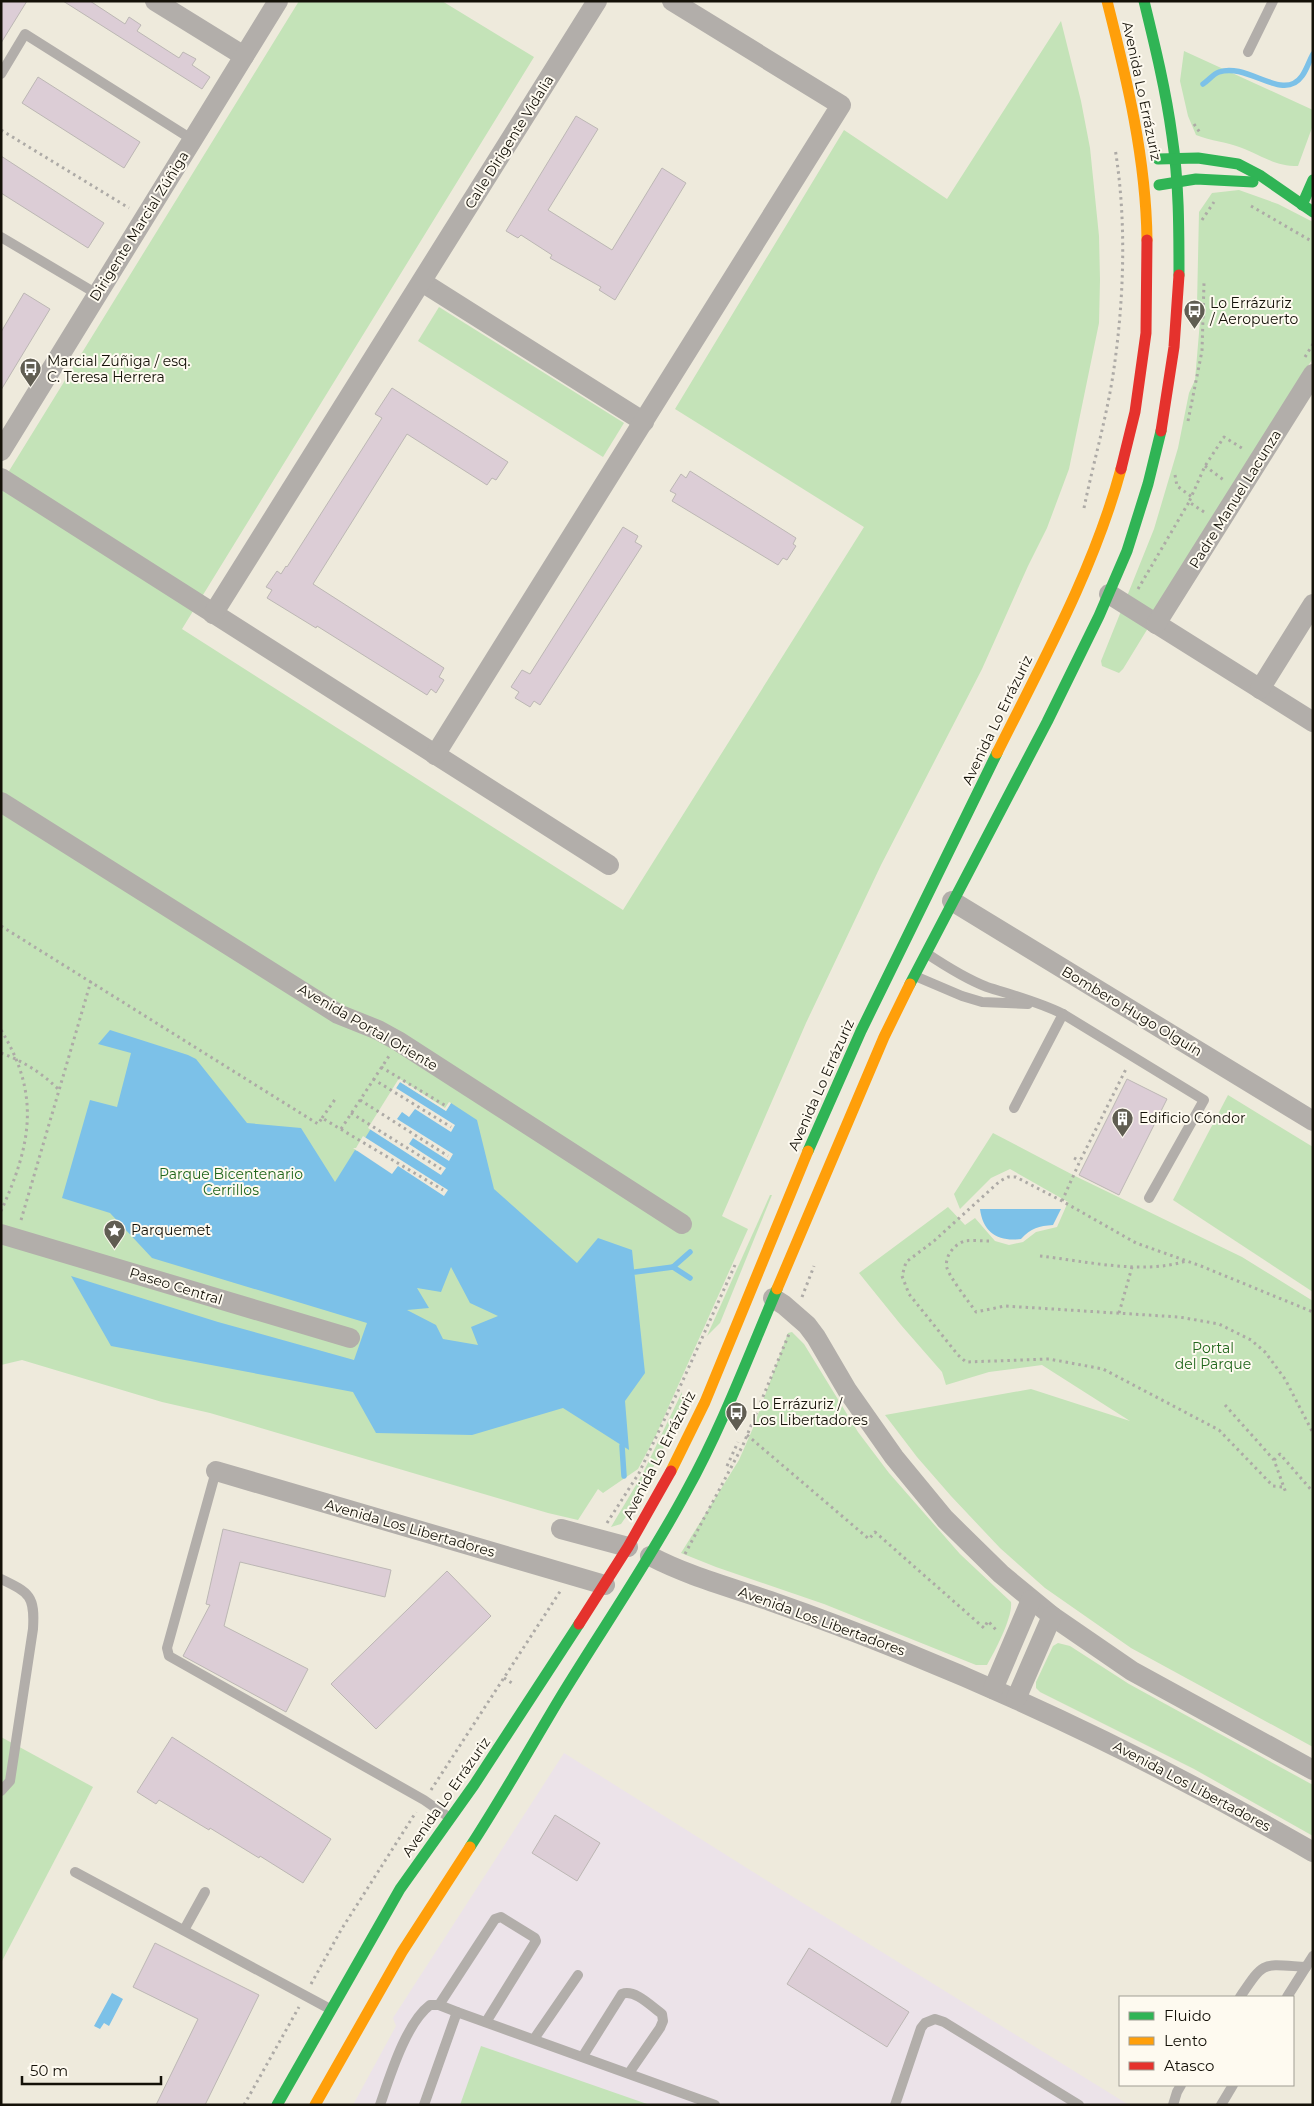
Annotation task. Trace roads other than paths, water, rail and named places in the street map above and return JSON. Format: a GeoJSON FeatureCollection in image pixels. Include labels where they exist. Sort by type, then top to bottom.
{"type":"FeatureCollection","features":[{"type":"Feature","properties":{"kind":"main road","name":"Avenida Lo Errázuriz"},"geometry":{"type":"LineString","coordinates":[[277,2105],[400,1889],[450,1818],[605,1585],[669,1476],[692,1428],[797,1177],[861,1031],[1059,628],[1102,532],[1129,442],[1141,373],[1148,287],[1148,233],[1142,160],[1128,82],[1107,1]]}},
{"type":"Feature","properties":{"kind":"main road","name":"Avenida Lo Errázuriz"},"geometry":{"type":"LineString","coordinates":[[315,2105],[402,1952],[507,1790],[560,1698],[650,1556],[687,1491],[716,1433],[858,1094],[913,976],[1037,740],[1109,594],[1139,517],[1150,480],[1172,369],[1178,296],[1178,182],[1172,120],[1144,1]]}},
{"type":"Feature","properties":{"kind":"main road"},"geometry":{"type":"LineString","coordinates":[[1172,120],[1181,130]]}},
{"type":"Feature","properties":{"kind":"main road"},"geometry":{"type":"LineString","coordinates":[[1202,147],[1218,160]]}},
{"type":"Feature","properties":{"kind":"main road"},"geometry":{"type":"LineString","coordinates":[[1142,160],[1176,157],[1218,160],[1261,175],[1272,186],[1313,212]]}},
{"type":"Feature","properties":{"kind":"main road"},"geometry":{"type":"LineString","coordinates":[[1145,187],[1196,179],[1233,180],[1272,186]]}},
{"type":"Feature","properties":{"kind":"main road"},"geometry":{"type":"LineString","coordinates":[[1302,205],[1313,180]]}},
{"type":"Feature","properties":{"kind":"street"},"geometry":{"type":"LineString","coordinates":[[155,1],[244,56]]}},
{"type":"Feature","properties":{"kind":"street","name":"Dirigente Marcial Zúñiga"},"geometry":{"type":"LineString","coordinates":[[1,451],[278,1]]}},
{"type":"Feature","properties":{"kind":"street","name":"Calle Dirigente Vidalia"},"geometry":{"type":"LineString","coordinates":[[213,614],[597,1]]}},
{"type":"Feature","properties":{"kind":"street"},"geometry":{"type":"LineString","coordinates":[[436,755],[841,105],[672,1]]}},
{"type":"Feature","properties":{"kind":"street"},"geometry":{"type":"LineString","coordinates":[[422,282],[644,422]]}},
{"type":"Feature","properties":{"kind":"street","name":"Padre Manuel Lacunza"},"geometry":{"type":"LineString","coordinates":[[1156,624],[1313,374]]}},
{"type":"Feature","properties":{"kind":"street"},"geometry":{"type":"LineString","coordinates":[[1,478],[609,865]]}},
{"type":"Feature","properties":{"kind":"street"},"geometry":{"type":"LineString","coordinates":[[1109,594],[1313,722]]}},
{"type":"Feature","properties":{"kind":"street"},"geometry":{"type":"LineString","coordinates":[[1260,689],[1313,604]]}},
{"type":"Feature","properties":{"kind":"street","name":"Avenida Portal Oriente"},"geometry":{"type":"LineString","coordinates":[[1,802],[338,1014],[378,1030],[398,1041],[682,1224]]}},
{"type":"Feature","properties":{"kind":"street","name":"Bombero Hugo Olguín"},"geometry":{"type":"LineString","coordinates":[[952,901],[1312,1119]]}},
{"type":"Feature","properties":{"kind":"street","name":"Paseo Central"},"geometry":{"type":"LineString","coordinates":[[8,1236],[350,1338]]}},
{"type":"Feature","properties":{"kind":"street"},"geometry":{"type":"LineString","coordinates":[[772,1298],[799,1317],[812,1331],[870,1424],[919,1489],[972,1547],[1031,1600],[1132,1671],[1313,1770]]}},
{"type":"Feature","properties":{"kind":"street","name":"Avenida Los Libertadores"},"geometry":{"type":"LineString","coordinates":[[216,1471],[605,1585]]}},
{"type":"Feature","properties":{"kind":"street"},"geometry":{"type":"LineString","coordinates":[[561,1529],[628,1547]]}},
{"type":"Feature","properties":{"kind":"street","name":"Avenida Los Libertadores"},"geometry":{"type":"LineString","coordinates":[[650,1556],[690,1574],[816,1618],[905,1652],[1016,1699],[1152,1764],[1313,1852]]}},
{"type":"Feature","properties":{"kind":"street"},"geometry":{"type":"LineString","coordinates":[[993,1689],[1031,1600]]}},
{"type":"Feature","properties":{"kind":"street"},"geometry":{"type":"LineString","coordinates":[[1016,1699],[1052,1616]]}},
{"type":"Feature","properties":{"kind":"lane"},"geometry":{"type":"LineString","coordinates":[[1248,52],[1273,1]]}},
{"type":"Feature","properties":{"kind":"lane"},"geometry":{"type":"LineString","coordinates":[[1,74],[26,34],[193,140]]}},
{"type":"Feature","properties":{"kind":"lane"},"geometry":{"type":"LineString","coordinates":[[1,237],[97,294]]}},
{"type":"Feature","properties":{"kind":"lane"},"geometry":{"type":"LineString","coordinates":[[925,953],[986,986],[1034,1004]]}},
{"type":"Feature","properties":{"kind":"lane"},"geometry":{"type":"LineString","coordinates":[[913,976],[982,1002],[1034,1004],[1048,1007],[1063,1014],[1204,1100],[1148,1198]]}},
{"type":"Feature","properties":{"kind":"lane"},"geometry":{"type":"LineString","coordinates":[[1014,1108],[1063,1014]]}},
{"type":"Feature","properties":{"kind":"lane"},"geometry":{"type":"LineString","coordinates":[[216,1471],[167,1648],[169,1656],[424,1800],[450,1818]]}},
{"type":"Feature","properties":{"kind":"lane"},"geometry":{"type":"LineString","coordinates":[[1,1580],[26,1591],[34,1608],[10,1781],[1,1791]]}},
{"type":"Feature","properties":{"kind":"lane"},"geometry":{"type":"LineString","coordinates":[[75,1872],[330,2009]]}},
{"type":"Feature","properties":{"kind":"lane"},"geometry":{"type":"LineString","coordinates":[[184,1930],[205,1892]]}},
{"type":"Feature","properties":{"kind":"lane"},"geometry":{"type":"LineString","coordinates":[[439,2005],[495,1919],[501,1917],[535,1938],[536,1941],[486,2022]]}},
{"type":"Feature","properties":{"kind":"lane"},"geometry":{"type":"LineString","coordinates":[[1288,1996],[1313,1956]]}},
{"type":"Feature","properties":{"kind":"lane"},"geometry":{"type":"LineString","coordinates":[[1241,1996],[1259,1970],[1265,1966],[1306,1968]]}},
{"type":"Feature","properties":{"kind":"lane"},"geometry":{"type":"LineString","coordinates":[[534,2039],[578,1975]]}},
{"type":"Feature","properties":{"kind":"lane"},"geometry":{"type":"LineString","coordinates":[[583,2056],[622,1994],[627,1992],[633,1994],[662,2014],[663,2022],[629,2073]]}},
{"type":"Feature","properties":{"kind":"lane"},"geometry":{"type":"LineString","coordinates":[[380,2105],[398,2057],[420,2012],[430,2005],[439,2005],[715,2105]]}},
{"type":"Feature","properties":{"kind":"lane"},"geometry":{"type":"LineString","coordinates":[[424,2105],[457,2012]]}},
{"type":"Feature","properties":{"kind":"lane"},"geometry":{"type":"LineString","coordinates":[[895,2105],[921,2028],[925,2023],[935,2019],[944,2022],[1079,2105]]}},
{"type":"Feature","properties":{"kind":"lane"},"geometry":{"type":"LineString","coordinates":[[1173,2105],[1180,2086]]}},
{"type":"Feature","properties":{"kind":"lane"},"geometry":{"type":"LineString","coordinates":[[1221,2105],[1232,2086]]}},
{"type":"Feature","properties":{"kind":"water"},"geometry":{"type":"Polygon","coordinates":[[[110,1030],[196,1059],[247,1123],[301,1128],[335,1182],[355,1150],[357,1151],[400,1082],[446,1111],[451,1103],[477,1120],[494,1189],[577,1263],[598,1238],[632,1250],[645,1373],[625,1401],[629,1450],[563,1408],[472,1435],[376,1433],[353,1392],[111,1346],[71,1276],[218,1322],[354,1360],[367,1323],[152,1258],[110,1213],[62,1198],[90,1100],[117,1107],[131,1053],[98,1044],[110,1030]],[[451,1267],[441,1292],[417,1288],[429,1308],[407,1310],[436,1325],[443,1339],[478,1345],[471,1327],[498,1316],[470,1303],[451,1267]]]}},
{"type":"Feature","properties":{"kind":"water"},"geometry":{"type":"Polygon","coordinates":[[[980,1209],[1061,1209],[1053,1225],[1036,1228],[1028,1232],[1021,1239],[1013,1240],[999,1237],[988,1230],[980,1209]]]}},
{"type":"Feature","properties":{"kind":"water"},"geometry":{"type":"Polygon","coordinates":[[[112,1993],[123,1999],[109,2026],[104,2023],[100,2029],[94,2026],[112,1993]]]}},
{"type":"Feature","properties":{"kind":"waterway"},"geometry":{"type":"LineString","coordinates":[[1203,84],[1217,73],[1230,70],[1242,72],[1275,84],[1285,85],[1294,83],[1304,73],[1313,54]]}},
{"type":"Feature","properties":{"kind":"waterway"},"geometry":{"type":"LineString","coordinates":[[635,1272],[673,1267],[690,1252]]}},
{"type":"Feature","properties":{"kind":"waterway"},"geometry":{"type":"LineString","coordinates":[[673,1267],[690,1278]]}},
{"type":"Feature","properties":{"kind":"waterway"},"geometry":{"type":"LineString","coordinates":[[622,1446],[624,1476]]}},
{"type":"Feature","properties":{"kind":"place","name":"Lo Errázuriz / Aeropuerto"},"geometry":{"type":"Point","coordinates":[1194,330]}},
{"type":"Feature","properties":{"kind":"place","name":"Marcial Zúñiga / esq. C. Teresa Herrera"},"geometry":{"type":"Point","coordinates":[31,388]}},
{"type":"Feature","properties":{"kind":"place","name":"Edificio Cóndor"},"geometry":{"type":"Point","coordinates":[1123,1137]}},
{"type":"Feature","properties":{"kind":"place","name":"Parquemet"},"geometry":{"type":"Point","coordinates":[115,1249]}},
{"type":"Feature","properties":{"kind":"place","name":"Lo Errázuriz / Los Libertadores"},"geometry":{"type":"Point","coordinates":[736,1431]}},
{"type":"Feature","properties":{"kind":"park label","name":"Parque Bicentenario Cerrillos"},"geometry":{"type":"Point","coordinates":[231,1182]}},
{"type":"Feature","properties":{"kind":"park label","name":"Portal del Parque"},"geometry":{"type":"Point","coordinates":[1213,1356]}}]}
